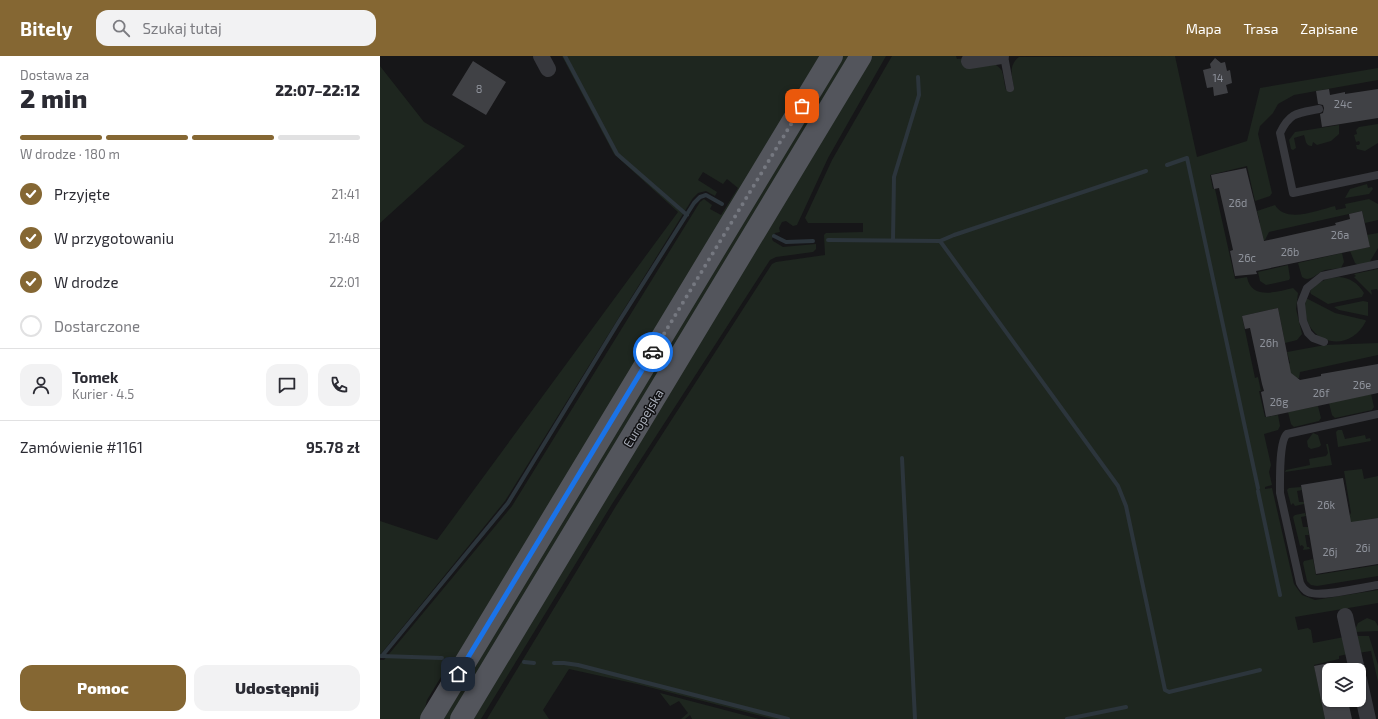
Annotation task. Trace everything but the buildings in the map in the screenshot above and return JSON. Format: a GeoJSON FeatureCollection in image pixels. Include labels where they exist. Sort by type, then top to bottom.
{"type":"FeatureCollection","features":[{"type":"Feature","properties":{"kind":"main road","name":"Europejska"},"geometry":{"type":"LineString","coordinates":[[431,719],[832,56]]}},
{"type":"Feature","properties":{"kind":"main road","name":"Europejska"},"geometry":{"type":"LineString","coordinates":[[461,719],[861,56]]}},
{"type":"Feature","properties":{"kind":"street"},"geometry":{"type":"LineString","coordinates":[[969,61],[1001,56]]}},
{"type":"Feature","properties":{"kind":"street"},"geometry":{"type":"LineString","coordinates":[[1345,616],[1355,663]]}},
{"type":"Feature","properties":{"kind":"street"},"geometry":{"type":"LineString","coordinates":[[1365,707],[1368,719]]}},
{"type":"Feature","properties":{"kind":"lane"},"geometry":{"type":"LineString","coordinates":[[1004,56],[1010,88]]}},
{"type":"Feature","properties":{"kind":"lane"},"geometry":{"type":"LineString","coordinates":[[1319,109],[1297,113],[1290,117],[1280,132],[1293,192],[1378,175]]}},
{"type":"Feature","properties":{"kind":"lane"},"geometry":{"type":"LineString","coordinates":[[1324,342],[1313,338],[1308,332],[1303,321],[1301,303],[1302,296],[1307,288],[1322,276],[1378,264]]}},
{"type":"Feature","properties":{"kind":"lane"},"geometry":{"type":"LineString","coordinates":[[1378,414],[1287,434],[1283,440],[1280,493],[1300,583],[1303,589],[1309,593],[1323,594],[1378,585]]}},
{"type":"Feature","properties":{"kind":"shaded area"},"geometry":{"type":"Polygon","coordinates":[[[562,56],[823,56],[456,663],[441,677],[427,700],[422,719],[380,719],[380,660],[384,660],[512,506],[700,202],[704,199],[712,205],[710,209],[721,215],[738,188],[727,179],[723,184],[703,172],[698,180],[717,192],[715,196],[706,191],[698,193],[693,198],[505,501],[380,655],[380,521],[437,540],[678,212],[614,154],[562,56]]]}},
{"type":"Feature","properties":{"kind":"shaded area"},"geometry":{"type":"Polygon","coordinates":[[[842,56],[853,56],[452,719],[441,719],[842,56]]]}},
{"type":"Feature","properties":{"kind":"shaded area"},"geometry":{"type":"Polygon","coordinates":[[[871,56],[886,56],[828,158],[797,225],[793,226],[786,221],[782,222],[779,228],[780,232],[775,233],[772,239],[783,247],[816,244],[816,249],[813,252],[776,257],[770,260],[612,504],[481,719],[470,719],[871,56]]]}},
{"type":"Feature","properties":{"kind":"shaded area"},"geometry":{"type":"Polygon","coordinates":[[[892,56],[956,56],[957,59],[968,58],[988,62],[999,67],[1002,71],[1006,90],[1014,88],[1012,67],[1019,57],[1175,56],[1197,157],[1247,141],[1260,88],[1378,68],[1378,80],[1294,95],[1278,104],[1273,113],[1260,126],[1258,134],[1272,193],[1270,196],[1255,201],[1247,166],[1210,175],[1213,189],[1215,189],[1235,279],[1247,277],[1249,284],[1259,292],[1266,293],[1293,288],[1298,293],[1296,309],[1302,334],[1297,340],[1285,343],[1278,308],[1242,316],[1255,378],[1258,377],[1261,391],[1259,391],[1265,417],[1278,415],[1280,426],[1278,430],[1264,434],[1271,465],[1269,472],[1272,485],[1265,487],[1265,489],[1272,488],[1294,584],[1302,595],[1315,600],[1378,590],[1378,603],[1295,617],[1298,630],[1308,628],[1311,630],[1313,643],[1344,637],[1348,654],[1339,656],[1339,659],[1314,665],[1325,719],[773,719],[637,684],[569,669],[543,710],[549,719],[487,719],[616,506],[772,264],[776,262],[825,255],[824,235],[826,233],[863,232],[863,223],[808,223],[805,218],[832,160],[892,56]]]}},
{"type":"Feature","properties":{"kind":"shaded area"},"geometry":{"type":"Polygon","coordinates":[[[380,66],[424,122],[465,146],[380,223],[380,66]]]}},
{"type":"Feature","properties":{"kind":"shaded area"},"geometry":{"type":"Polygon","coordinates":[[[1378,124],[1378,143],[1365,151],[1357,149],[1356,145],[1359,145],[1360,143],[1359,141],[1356,142],[1354,135],[1357,134],[1356,130],[1359,127],[1378,124]]]}},
{"type":"Feature","properties":{"kind":"shaded area"},"geometry":{"type":"Polygon","coordinates":[[[1339,125],[1339,134],[1331,141],[1317,145],[1313,142],[1312,146],[1310,146],[1306,142],[1304,135],[1294,138],[1296,148],[1293,150],[1291,149],[1289,140],[1295,132],[1339,125]]]}},
{"type":"Feature","properties":{"kind":"shaded area"},"geometry":{"type":"Polygon","coordinates":[[[1367,184],[1368,188],[1372,187],[1373,189],[1369,194],[1345,198],[1350,189],[1367,184]]]}},
{"type":"Feature","properties":{"kind":"shaded area"},"geometry":{"type":"Polygon","coordinates":[[[1369,199],[1378,204],[1378,220],[1365,223],[1362,211],[1269,232],[1265,240],[1256,242],[1257,223],[1260,223],[1257,211],[1275,205],[1280,211],[1294,215],[1335,206],[1336,210],[1346,208],[1345,204],[1369,199]]]}},
{"type":"Feature","properties":{"kind":"shaded area"},"geometry":{"type":"Polygon","coordinates":[[[1378,233],[1378,248],[1369,263],[1358,265],[1355,263],[1350,251],[1370,247],[1367,235],[1378,233]]]}},
{"type":"Feature","properties":{"kind":"shaded area"},"geometry":{"type":"Polygon","coordinates":[[[1342,253],[1344,262],[1341,268],[1325,270],[1308,279],[1302,277],[1298,263],[1342,253]]]}},
{"type":"Feature","properties":{"kind":"shaded area"},"geometry":{"type":"Polygon","coordinates":[[[1288,265],[1289,280],[1266,285],[1260,281],[1258,272],[1288,265]]]}},
{"type":"Feature","properties":{"kind":"shaded area"},"geometry":{"type":"Polygon","coordinates":[[[1378,269],[1378,291],[1377,289],[1371,290],[1372,295],[1354,277],[1356,276],[1354,274],[1378,269]]]}},
{"type":"Feature","properties":{"kind":"shaded area"},"geometry":{"type":"Polygon","coordinates":[[[1339,277],[1350,280],[1359,286],[1364,293],[1362,297],[1328,304],[1311,294],[1310,291],[1320,282],[1339,277]]]}},
{"type":"Feature","properties":{"kind":"shaded area"},"geometry":{"type":"Polygon","coordinates":[[[1306,298],[1335,313],[1366,321],[1358,333],[1347,339],[1336,341],[1326,340],[1316,334],[1309,325],[1305,313],[1306,298]]]}},
{"type":"Feature","properties":{"kind":"shaded area"},"geometry":{"type":"Polygon","coordinates":[[[1363,301],[1368,302],[1368,316],[1339,310],[1334,307],[1363,301]]]}},
{"type":"Feature","properties":{"kind":"shaded area"},"geometry":{"type":"Polygon","coordinates":[[[1378,343],[1378,355],[1300,372],[1299,378],[1291,379],[1288,364],[1290,363],[1287,352],[1325,345],[1378,343]]]}},
{"type":"Feature","properties":{"kind":"shaded area"},"geometry":{"type":"Polygon","coordinates":[[[1371,394],[1374,407],[1372,410],[1335,418],[1332,415],[1329,403],[1371,394]]]}},
{"type":"Feature","properties":{"kind":"shaded area"},"geometry":{"type":"Polygon","coordinates":[[[1318,406],[1321,418],[1319,421],[1294,427],[1291,424],[1288,412],[1318,406]]]}},
{"type":"Feature","properties":{"kind":"shaded area"},"geometry":{"type":"Polygon","coordinates":[[[1338,430],[1342,430],[1345,439],[1365,435],[1366,439],[1370,438],[1371,441],[1338,447],[1336,432],[1338,430]]]}},
{"type":"Feature","properties":{"kind":"shaded area"},"geometry":{"type":"Polygon","coordinates":[[[1313,433],[1318,435],[1321,445],[1311,449],[1308,447],[1307,441],[1313,433]]]}},
{"type":"Feature","properties":{"kind":"shaded area"},"geometry":{"type":"Polygon","coordinates":[[[1326,444],[1328,444],[1332,465],[1285,472],[1286,470],[1310,465],[1309,459],[1326,456],[1328,453],[1326,444]]]}},
{"type":"Feature","properties":{"kind":"shaded area"},"geometry":{"type":"Polygon","coordinates":[[[1362,469],[1364,479],[1378,476],[1378,518],[1364,520],[1356,531],[1346,521],[1351,513],[1344,471],[1362,469]]]}},
{"type":"Feature","properties":{"kind":"shaded area"},"geometry":{"type":"Polygon","coordinates":[[[1301,487],[1302,490],[1297,491],[1299,502],[1304,502],[1304,504],[1295,506],[1293,503],[1291,505],[1287,490],[1289,488],[1301,487]]]}},
{"type":"Feature","properties":{"kind":"shaded area"},"geometry":{"type":"Polygon","coordinates":[[[1305,513],[1306,516],[1301,517],[1303,527],[1308,527],[1309,535],[1305,535],[1307,547],[1310,549],[1303,550],[1304,547],[1302,545],[1300,546],[1293,517],[1295,515],[1305,513]]]}},
{"type":"Feature","properties":{"kind":"shaded area"},"geometry":{"type":"Polygon","coordinates":[[[1313,559],[1316,575],[1378,565],[1378,576],[1317,586],[1311,585],[1307,581],[1303,563],[1304,561],[1313,559]]]}},
{"type":"Feature","properties":{"kind":"shaded area"},"geometry":{"type":"Polygon","coordinates":[[[1367,618],[1375,621],[1378,626],[1378,631],[1354,632],[1358,623],[1367,618]]]}},
{"type":"Feature","properties":{"kind":"shaded area"},"geometry":{"type":"Polygon","coordinates":[[[1355,636],[1369,636],[1378,665],[1378,682],[1371,651],[1358,653],[1355,636]]]}},
{"type":"Feature","properties":{"kind":"shaded area"},"geometry":{"type":"Polygon","coordinates":[[[660,693],[759,719],[692,719],[690,715],[685,719],[681,719],[688,713],[679,701],[670,706],[660,693]]]}},
{"type":"Feature","properties":{"kind":"waterway"},"geometry":{"type":"LineString","coordinates":[[565,56],[617,154],[687,215]]}},
{"type":"Feature","properties":{"kind":"waterway"},"geometry":{"type":"LineString","coordinates":[[893,240],[894,177],[919,95],[918,77]]}},
{"type":"Feature","properties":{"kind":"waterway"},"geometry":{"type":"LineString","coordinates":[[1167,165],[1187,158],[1258,488]]}},
{"type":"Feature","properties":{"kind":"waterway"},"geometry":{"type":"LineString","coordinates":[[828,240],[940,241],[1146,171]]}},
{"type":"Feature","properties":{"kind":"waterway"},"geometry":{"type":"LineString","coordinates":[[382,656],[508,503],[618,323],[694,203],[700,197],[706,195],[722,204]]}},
{"type":"Feature","properties":{"kind":"waterway"},"geometry":{"type":"LineString","coordinates":[[774,236],[786,242],[813,241]]}},
{"type":"Feature","properties":{"kind":"waterway"},"geometry":{"type":"LineString","coordinates":[[940,241],[1118,486],[1126,506],[1165,690],[1169,692],[1260,670]]}},
{"type":"Feature","properties":{"kind":"waterway"},"geometry":{"type":"LineString","coordinates":[[902,458],[915,719]]}},
{"type":"Feature","properties":{"kind":"waterway"},"geometry":{"type":"LineString","coordinates":[[1258,491],[1280,595]]}},
{"type":"Feature","properties":{"kind":"waterway"},"geometry":{"type":"LineString","coordinates":[[381,656],[442,658]]}},
{"type":"Feature","properties":{"kind":"waterway"},"geometry":{"type":"LineString","coordinates":[[524,662],[534,663]]}},
{"type":"Feature","properties":{"kind":"waterway"},"geometry":{"type":"LineString","coordinates":[[554,663],[578,665],[788,719]]}},
{"type":"Feature","properties":{"kind":"waterway"},"geometry":{"type":"LineString","coordinates":[[1067,719],[1126,707]]}},
{"type":"Feature","properties":{"kind":"way so far"},"geometry":{"type":"LineString","coordinates":[[653,352],[802,106]]}},
{"type":"Feature","properties":{"kind":"route"},"geometry":{"type":"LineString","coordinates":[[458,674],[653,352]]}}]}
